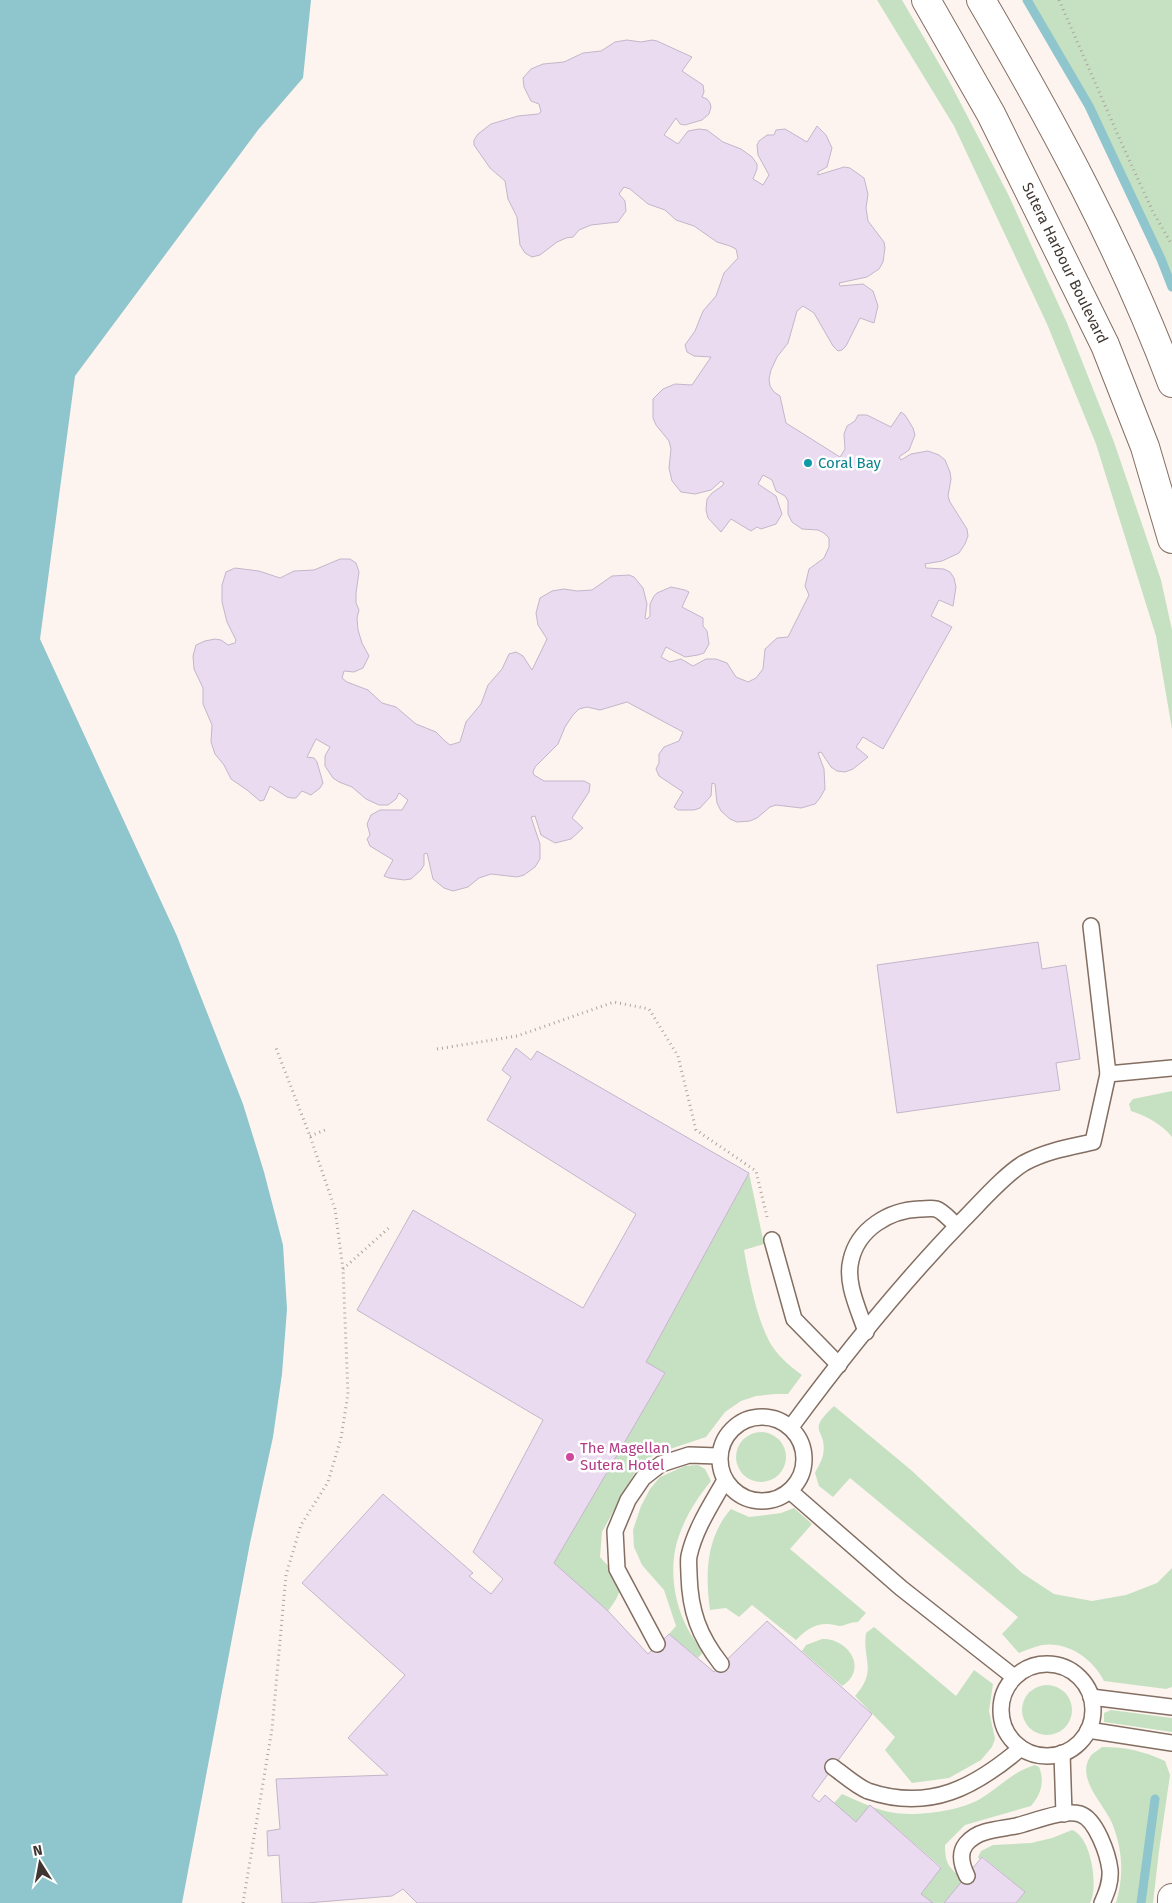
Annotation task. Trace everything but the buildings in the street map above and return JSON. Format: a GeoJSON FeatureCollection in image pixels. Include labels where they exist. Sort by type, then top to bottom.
{"type":"FeatureCollection","features":[{"type":"Feature","properties":{"kind":"street","name":"Sutera Harbour Boulevard"},"geometry":{"type":"LineString","coordinates":[[926,0],[991,114],[1105,345],[1145,447],[1172,539]]}},
{"type":"Feature","properties":{"kind":"street"},"geometry":{"type":"LineString","coordinates":[[981,0],[1035,92],[1101,221],[1150,326],[1172,383]]}},
{"type":"Feature","properties":{"kind":"street"},"geometry":{"type":"LineString","coordinates":[[1172,1898],[1172,1903]]}},
{"type":"Feature","properties":{"kind":"lane"},"geometry":{"type":"LineString","coordinates":[[791,1427],[838,1365],[929,1255],[989,1193],[1024,1164],[1052,1151],[1093,1142],[1108,1074],[1091,926]]}},
{"type":"Feature","properties":{"kind":"lane"},"geometry":{"type":"LineString","coordinates":[[1108,1074],[1172,1068]]}},
{"type":"Feature","properties":{"kind":"lane"},"geometry":{"type":"LineString","coordinates":[[866,1332],[850,1284],[850,1261],[859,1240],[873,1225],[890,1214],[913,1209],[936,1209],[957,1226]]}},
{"type":"Feature","properties":{"kind":"lane"},"geometry":{"type":"LineString","coordinates":[[772,1240],[794,1319],[838,1365]]}},
{"type":"Feature","properties":{"kind":"lane"},"geometry":{"type":"LineString","coordinates":[[769,1417],[791,1427],[804,1448],[803,1471],[791,1492],[768,1502],[743,1498],[724,1482],[718,1456],[726,1434],[746,1419],[769,1417]]}},
{"type":"Feature","properties":{"kind":"lane"},"geometry":{"type":"LineString","coordinates":[[657,1644],[617,1569],[615,1531],[628,1500],[643,1478],[661,1464],[689,1455],[718,1456]]}},
{"type":"Feature","properties":{"kind":"lane"},"geometry":{"type":"LineString","coordinates":[[721,1664],[699,1630],[690,1596],[689,1557],[702,1522],[724,1482]]}},
{"type":"Feature","properties":{"kind":"lane"},"geometry":{"type":"LineString","coordinates":[[791,1492],[901,1588],[1014,1677]]}},
{"type":"Feature","properties":{"kind":"lane"},"geometry":{"type":"LineString","coordinates":[[1038,1664],[1052,1664],[1077,1674],[1086,1685],[1091,1697],[1092,1720],[1081,1740],[1072,1748],[1062,1753],[1048,1756],[1034,1754],[1022,1748],[1011,1739],[1004,1728],[1001,1714],[1006,1688],[1014,1677],[1025,1669],[1038,1664]]}},
{"type":"Feature","properties":{"kind":"lane"},"geometry":{"type":"LineString","coordinates":[[1091,1697],[1172,1707]]}},
{"type":"Feature","properties":{"kind":"lane"},"geometry":{"type":"LineString","coordinates":[[1088,1730],[1172,1743]]}},
{"type":"Feature","properties":{"kind":"lane"},"geometry":{"type":"LineString","coordinates":[[833,1768],[867,1790],[904,1800],[945,1794],[975,1782],[997,1769],[1022,1748]]}},
{"type":"Feature","properties":{"kind":"lane"},"geometry":{"type":"LineString","coordinates":[[1062,1753],[1064,1814]]}},
{"type":"Feature","properties":{"kind":"lane"},"geometry":{"type":"LineString","coordinates":[[967,1876],[962,1865],[961,1855],[965,1845],[972,1838],[985,1832],[1064,1814],[1080,1814],[1091,1821],[1102,1842],[1110,1869],[1109,1890],[1102,1903]]}},
{"type":"Feature","properties":{"kind":"path"},"geometry":{"type":"LineString","coordinates":[[1059,0],[1086,66],[1149,203],[1172,245]]}},
{"type":"Feature","properties":{"kind":"path"},"geometry":{"type":"LineString","coordinates":[[436,1049],[517,1036],[614,1002],[649,1009],[678,1056],[696,1130],[756,1170],[772,1240]]}},
{"type":"Feature","properties":{"kind":"path"},"geometry":{"type":"LineString","coordinates":[[242,1903],[272,1729],[286,1575],[301,1525],[328,1482],[341,1438],[348,1394],[342,1269],[335,1209],[310,1136],[276,1048]]}},
{"type":"Feature","properties":{"kind":"path"},"geometry":{"type":"LineString","coordinates":[[310,1136],[325,1130]]}},
{"type":"Feature","properties":{"kind":"path"},"geometry":{"type":"LineString","coordinates":[[342,1269],[391,1226]]}},
{"type":"Feature","properties":{"kind":"green space"},"geometry":{"type":"Polygon","coordinates":[[[877,0],[902,0],[948,79],[1008,194],[1067,323],[1114,442],[1161,580],[1172,630],[1172,729],[1156,636],[1096,444],[1047,324],[954,126],[877,0]]]}},
{"type":"Feature","properties":{"kind":"green space"},"geometry":{"type":"Polygon","coordinates":[[[1030,0],[1172,0],[1172,283],[1091,105],[1030,0]]]}},
{"type":"Feature","properties":{"kind":"green space"},"geometry":{"type":"Polygon","coordinates":[[[1172,1091],[1172,1137],[1153,1121],[1131,1111],[1129,1104],[1133,1099],[1172,1091]]]}},
{"type":"Feature","properties":{"kind":"green space"},"geometry":{"type":"Polygon","coordinates":[[[749,1173],[764,1244],[744,1250],[754,1300],[762,1325],[772,1346],[786,1362],[802,1375],[788,1394],[756,1396],[741,1401],[725,1412],[706,1437],[655,1454],[638,1467],[602,1532],[600,1557],[617,1577],[620,1588],[615,1602],[608,1611],[554,1563],[665,1373],[646,1362],[749,1173]]]}},
{"type":"Feature","properties":{"kind":"green space"},"geometry":{"type":"Polygon","coordinates":[[[834,1406],[911,1470],[1022,1573],[1054,1594],[1092,1601],[1126,1595],[1157,1583],[1172,1568],[1172,1687],[1166,1689],[1104,1681],[1093,1666],[1079,1653],[1052,1644],[1042,1645],[1019,1653],[1002,1634],[1018,1617],[850,1478],[833,1497],[819,1486],[815,1473],[822,1457],[824,1446],[819,1426],[825,1415],[834,1406]]]}},
{"type":"Feature","properties":{"kind":"green space"},"geometry":{"type":"Polygon","coordinates":[[[761,1432],[770,1434],[781,1443],[786,1457],[784,1466],[775,1477],[761,1482],[752,1480],[741,1471],[736,1457],[738,1448],[747,1437],[761,1432]]]}},
{"type":"Feature","properties":{"kind":"green space"},"geometry":{"type":"Polygon","coordinates":[[[698,1465],[705,1469],[711,1481],[693,1506],[683,1526],[673,1564],[676,1596],[680,1611],[686,1626],[704,1651],[698,1658],[669,1634],[676,1626],[664,1590],[642,1565],[634,1547],[633,1530],[641,1506],[650,1489],[660,1477],[685,1466],[698,1465]]]}},
{"type":"Feature","properties":{"kind":"green space"},"geometry":{"type":"Polygon","coordinates":[[[794,1508],[812,1524],[790,1549],[866,1613],[858,1622],[841,1626],[822,1624],[813,1627],[796,1640],[752,1605],[739,1617],[726,1608],[710,1610],[708,1597],[709,1557],[716,1532],[731,1509],[749,1517],[781,1513],[794,1508]]]}},
{"type":"Feature","properties":{"kind":"green space"},"geometry":{"type":"Polygon","coordinates":[[[874,1627],[956,1696],[974,1670],[993,1684],[989,1711],[995,1739],[992,1747],[981,1760],[949,1778],[912,1783],[885,1750],[895,1737],[855,1696],[862,1687],[868,1672],[866,1633],[874,1627]]]}},
{"type":"Feature","properties":{"kind":"green space"},"geometry":{"type":"Polygon","coordinates":[[[822,1639],[840,1644],[852,1656],[854,1671],[850,1679],[842,1686],[802,1651],[806,1645],[822,1639]]]}},
{"type":"Feature","properties":{"kind":"green space"},"geometry":{"type":"Polygon","coordinates":[[[1042,1685],[1052,1685],[1065,1692],[1072,1705],[1072,1715],[1065,1728],[1052,1735],[1042,1735],[1033,1731],[1026,1724],[1022,1715],[1022,1705],[1026,1696],[1033,1689],[1042,1685]]]}},
{"type":"Feature","properties":{"kind":"green space"},"geometry":{"type":"Polygon","coordinates":[[[1111,1710],[1172,1718],[1172,1732],[1104,1722],[1104,1713],[1111,1710]]]}},
{"type":"Feature","properties":{"kind":"green space"},"geometry":{"type":"Polygon","coordinates":[[[1102,1747],[1142,1752],[1165,1761],[1170,1775],[1153,1903],[1116,1903],[1119,1893],[1121,1863],[1116,1833],[1086,1774],[1090,1757],[1102,1747]]]}},
{"type":"Feature","properties":{"kind":"green space"},"geometry":{"type":"Polygon","coordinates":[[[1035,1765],[1039,1767],[1042,1777],[1041,1788],[1031,1806],[965,1825],[945,1845],[949,1865],[965,1879],[944,1903],[933,1903],[921,1894],[941,1867],[872,1807],[907,1814],[947,1810],[971,1804],[987,1795],[1013,1775],[1035,1765]]]}},
{"type":"Feature","properties":{"kind":"green space"},"geometry":{"type":"Polygon","coordinates":[[[842,1794],[869,1806],[856,1822],[834,1803],[842,1794]]]}},
{"type":"Feature","properties":{"kind":"green space"},"geometry":{"type":"Polygon","coordinates":[[[1072,1830],[1079,1834],[1084,1842],[1092,1863],[1094,1886],[1090,1903],[1016,1903],[1025,1892],[983,1857],[980,1860],[978,1857],[981,1851],[993,1845],[1031,1843],[1052,1838],[1072,1830]]]}},
{"type":"Feature","properties":{"kind":"water"},"geometry":{"type":"Polygon","coordinates":[[[0,0],[311,0],[303,78],[258,130],[75,376],[40,639],[177,936],[243,1104],[264,1172],[283,1245],[287,1309],[282,1374],[273,1437],[250,1543],[182,1903],[0,1903],[0,0]]]}},
{"type":"Feature","properties":{"kind":"waterway"},"geometry":{"type":"LineString","coordinates":[[1027,0],[1089,106],[1161,259],[1172,287]]}},
{"type":"Feature","properties":{"kind":"waterway"},"geometry":{"type":"LineString","coordinates":[[1141,1903],[1155,1799]]}},
{"type":"Feature","properties":{"kind":"place","name":"Coral Bay"},"geometry":{"type":"Point","coordinates":[808,463]}},
{"type":"Feature","properties":{"kind":"place","name":"The Magellan Sutera Hotel"},"geometry":{"type":"Point","coordinates":[570,1457]}}]}
